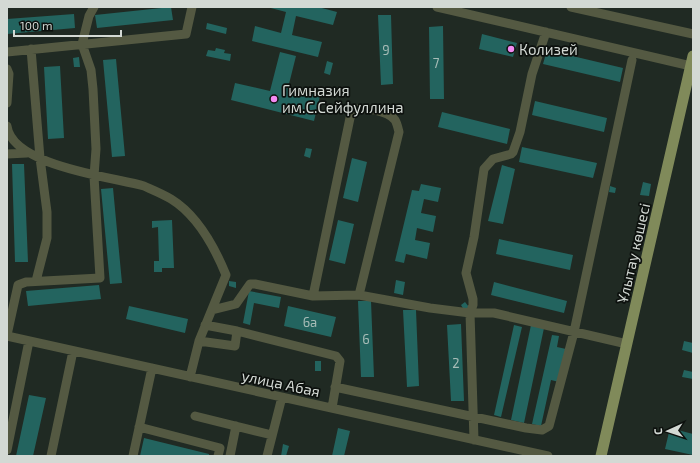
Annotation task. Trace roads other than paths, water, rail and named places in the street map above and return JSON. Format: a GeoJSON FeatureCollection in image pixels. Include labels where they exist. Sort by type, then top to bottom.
{"type":"FeatureCollection","features":[{"type":"Feature","properties":{"kind":"main road","name":"Ұлытау көшесі"},"geometry":{"type":"LineString","coordinates":[[601,456],[692,61]]}},
{"type":"Feature","properties":{"kind":"street"},"geometry":{"type":"LineString","coordinates":[[7,336],[18,284],[36,281],[100,278],[94,176],[96,149],[93,89],[91,70],[82,44],[89,16],[94,7]]}},
{"type":"Feature","properties":{"kind":"street"},"geometry":{"type":"LineString","coordinates":[[7,52],[186,34],[192,7]]}},
{"type":"Feature","properties":{"kind":"street"},"geometry":{"type":"LineString","coordinates":[[437,7],[546,32],[692,61]]}},
{"type":"Feature","properties":{"kind":"street"},"geometry":{"type":"LineString","coordinates":[[571,7],[693,34]]}},
{"type":"Feature","properties":{"kind":"street"},"geometry":{"type":"LineString","coordinates":[[474,440],[470,313],[474,305],[466,273],[474,237],[484,169],[493,159],[511,154],[513,152],[520,132],[532,74],[546,32]]}},
{"type":"Feature","properties":{"kind":"street"},"geometry":{"type":"LineString","coordinates":[[31,49],[40,158],[45,191],[47,238],[36,281]]}},
{"type":"Feature","properties":{"kind":"street"},"geometry":{"type":"LineString","coordinates":[[335,387],[526,428],[542,430],[549,426],[574,332],[632,60]]}},
{"type":"Feature","properties":{"kind":"street"},"geometry":{"type":"LineString","coordinates":[[7,69],[7,103]]}},
{"type":"Feature","properties":{"kind":"street"},"geometry":{"type":"LineString","coordinates":[[313,296],[350,118],[354,110],[361,107],[388,114],[395,120],[399,132],[360,295]]}},
{"type":"Feature","properties":{"kind":"street"},"geometry":{"type":"LineString","coordinates":[[7,126],[14,140],[27,153]]}},
{"type":"Feature","properties":{"kind":"street"},"geometry":{"type":"LineString","coordinates":[[7,154],[27,153],[94,176],[143,186],[173,200],[192,218],[217,254],[226,275],[199,341],[190,377]]}},
{"type":"Feature","properties":{"kind":"street"},"geometry":{"type":"LineString","coordinates":[[212,310],[236,304],[250,284],[256,284],[313,296],[360,295],[430,308],[470,313],[494,313],[627,344]]}},
{"type":"Feature","properties":{"kind":"street"},"geometry":{"type":"LineString","coordinates":[[205,325],[237,331],[339,358],[332,408]]}},
{"type":"Feature","properties":{"kind":"street"},"geometry":{"type":"LineString","coordinates":[[199,341],[234,346],[237,331]]}},
{"type":"Feature","properties":{"kind":"street","name":"улица Абая"},"geometry":{"type":"LineString","coordinates":[[7,336],[548,456]]}},
{"type":"Feature","properties":{"kind":"street"},"geometry":{"type":"LineString","coordinates":[[7,450],[11,410],[29,341]]}},
{"type":"Feature","properties":{"kind":"street"},"geometry":{"type":"LineString","coordinates":[[51,456],[73,351]]}},
{"type":"Feature","properties":{"kind":"street"},"geometry":{"type":"LineString","coordinates":[[133,456],[152,368]]}},
{"type":"Feature","properties":{"kind":"street"},"geometry":{"type":"LineString","coordinates":[[267,456],[282,397]]}},
{"type":"Feature","properties":{"kind":"street"},"geometry":{"type":"LineString","coordinates":[[195,416],[272,435]]}},
{"type":"Feature","properties":{"kind":"street"},"geometry":{"type":"LineString","coordinates":[[139,426],[220,448],[218,456]]}},
{"type":"Feature","properties":{"kind":"street"},"geometry":{"type":"LineString","coordinates":[[230,456],[236,426]]}},
{"type":"Feature","properties":{"kind":"place","name":"Колизей"},"geometry":{"type":"Point","coordinates":[511,49]}},
{"type":"Feature","properties":{"kind":"place","name":"Гимназия им.С.Сейфуллина"},"geometry":{"type":"Point","coordinates":[274,99]}}]}
